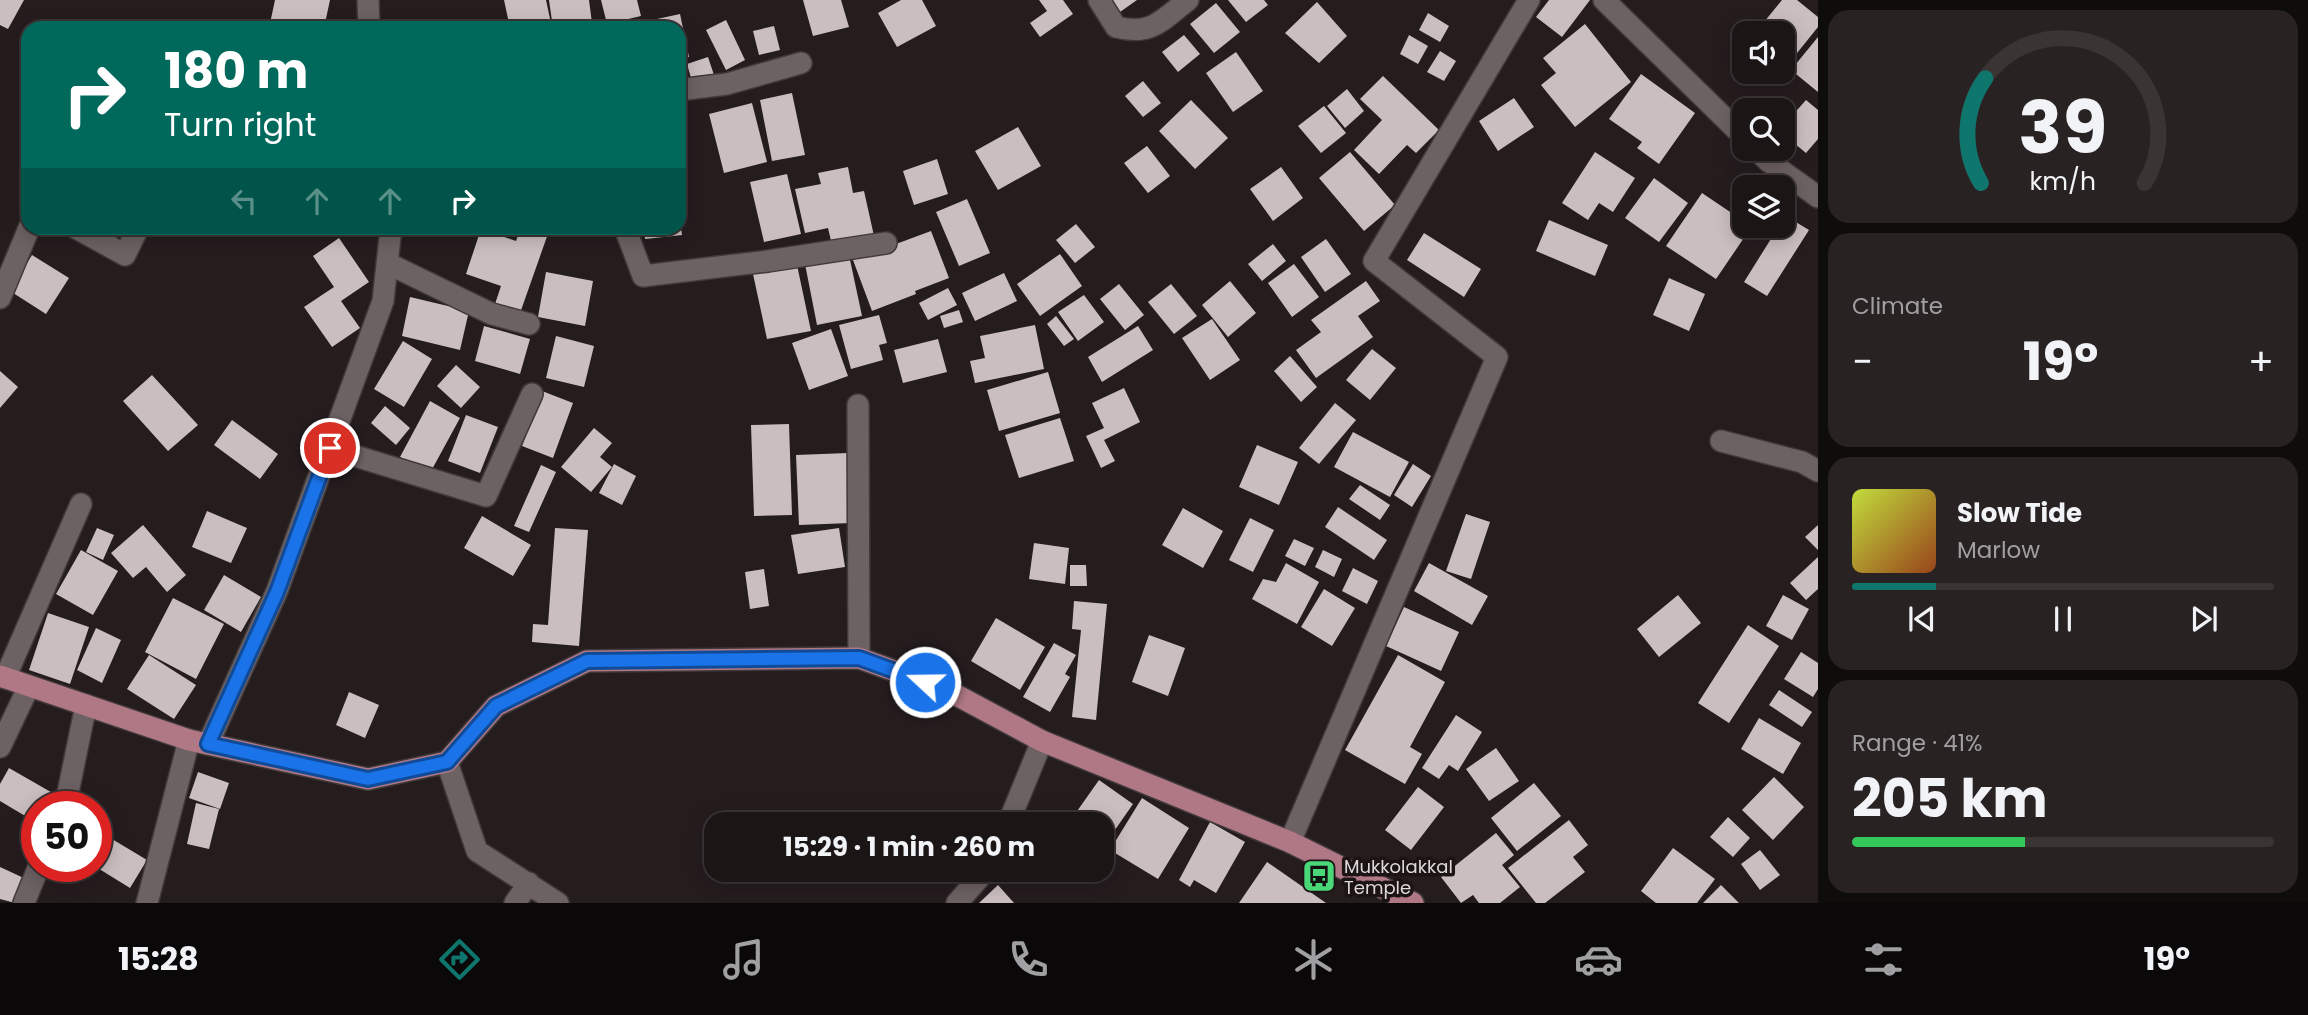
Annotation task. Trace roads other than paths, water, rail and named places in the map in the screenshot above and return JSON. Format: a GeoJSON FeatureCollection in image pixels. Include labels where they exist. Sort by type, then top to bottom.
{"type":"FeatureCollection","features":[{"type":"Feature","properties":{"kind":"main road"},"geometry":{"type":"LineString","coordinates":[[3,677],[198,742],[368,779],[447,762],[496,706],[587,661],[859,658],[947,690],[1042,741],[1290,842],[1413,903]]}},
{"type":"Feature","properties":{"kind":"street"},"geometry":{"type":"LineString","coordinates":[[368,0],[369,21]]}},
{"type":"Feature","properties":{"kind":"street"},"geometry":{"type":"LineString","coordinates":[[1099,0],[1116,27],[1135,32],[1156,24],[1188,0]]}},
{"type":"Feature","properties":{"kind":"street"},"geometry":{"type":"LineString","coordinates":[[1290,842],[1497,357],[1374,261],[1529,0]]}},
{"type":"Feature","properties":{"kind":"street"},"geometry":{"type":"LineString","coordinates":[[1604,0],[1732,125]]}},
{"type":"Feature","properties":{"kind":"street"},"geometry":{"type":"LineString","coordinates":[[686,89],[727,84],[801,63]]}},
{"type":"Feature","properties":{"kind":"street"},"geometry":{"type":"LineString","coordinates":[[1768,161],[1818,197]]}},
{"type":"Feature","properties":{"kind":"street"},"geometry":{"type":"LineString","coordinates":[[0,298],[26,235]]}},
{"type":"Feature","properties":{"kind":"street"},"geometry":{"type":"LineString","coordinates":[[89,235],[125,255],[135,235]]}},
{"type":"Feature","properties":{"kind":"street"},"geometry":{"type":"LineString","coordinates":[[147,903],[198,742],[277,592],[330,448],[383,301],[390,235]]}},
{"type":"Feature","properties":{"kind":"street"},"geometry":{"type":"LineString","coordinates":[[628,235],[643,276],[886,243]]}},
{"type":"Feature","properties":{"kind":"street"},"geometry":{"type":"LineString","coordinates":[[387,264],[492,314],[529,324]]}},
{"type":"Feature","properties":{"kind":"street"},"geometry":{"type":"LineString","coordinates":[[330,448],[486,496],[532,394]]}},
{"type":"Feature","properties":{"kind":"street"},"geometry":{"type":"LineString","coordinates":[[858,405],[859,658]]}},
{"type":"Feature","properties":{"kind":"street"},"geometry":{"type":"LineString","coordinates":[[1721,441],[1802,462],[1818,471]]}},
{"type":"Feature","properties":{"kind":"street"},"geometry":{"type":"LineString","coordinates":[[3,677],[81,504]]}},
{"type":"Feature","properties":{"kind":"street"},"geometry":{"type":"LineString","coordinates":[[0,747],[29,686]]}},
{"type":"Feature","properties":{"kind":"street"},"geometry":{"type":"LineString","coordinates":[[70,791],[86,705]]}},
{"type":"Feature","properties":{"kind":"street"},"geometry":{"type":"LineString","coordinates":[[1013,812],[1042,741]]}},
{"type":"Feature","properties":{"kind":"street"},"geometry":{"type":"LineString","coordinates":[[447,762],[477,850],[558,903]]}},
{"type":"Feature","properties":{"kind":"street"},"geometry":{"type":"LineString","coordinates":[[24,903],[33,882]]}},
{"type":"Feature","properties":{"kind":"street"},"geometry":{"type":"LineString","coordinates":[[957,903],[975,882]]}},
{"type":"Feature","properties":{"kind":"street"},"geometry":{"type":"LineString","coordinates":[[515,903],[529,883]]}},
{"type":"Feature","properties":{"kind":"place","name":"Mukkolakkal Temple"},"geometry":{"type":"Point","coordinates":[1319,876]}}]}
